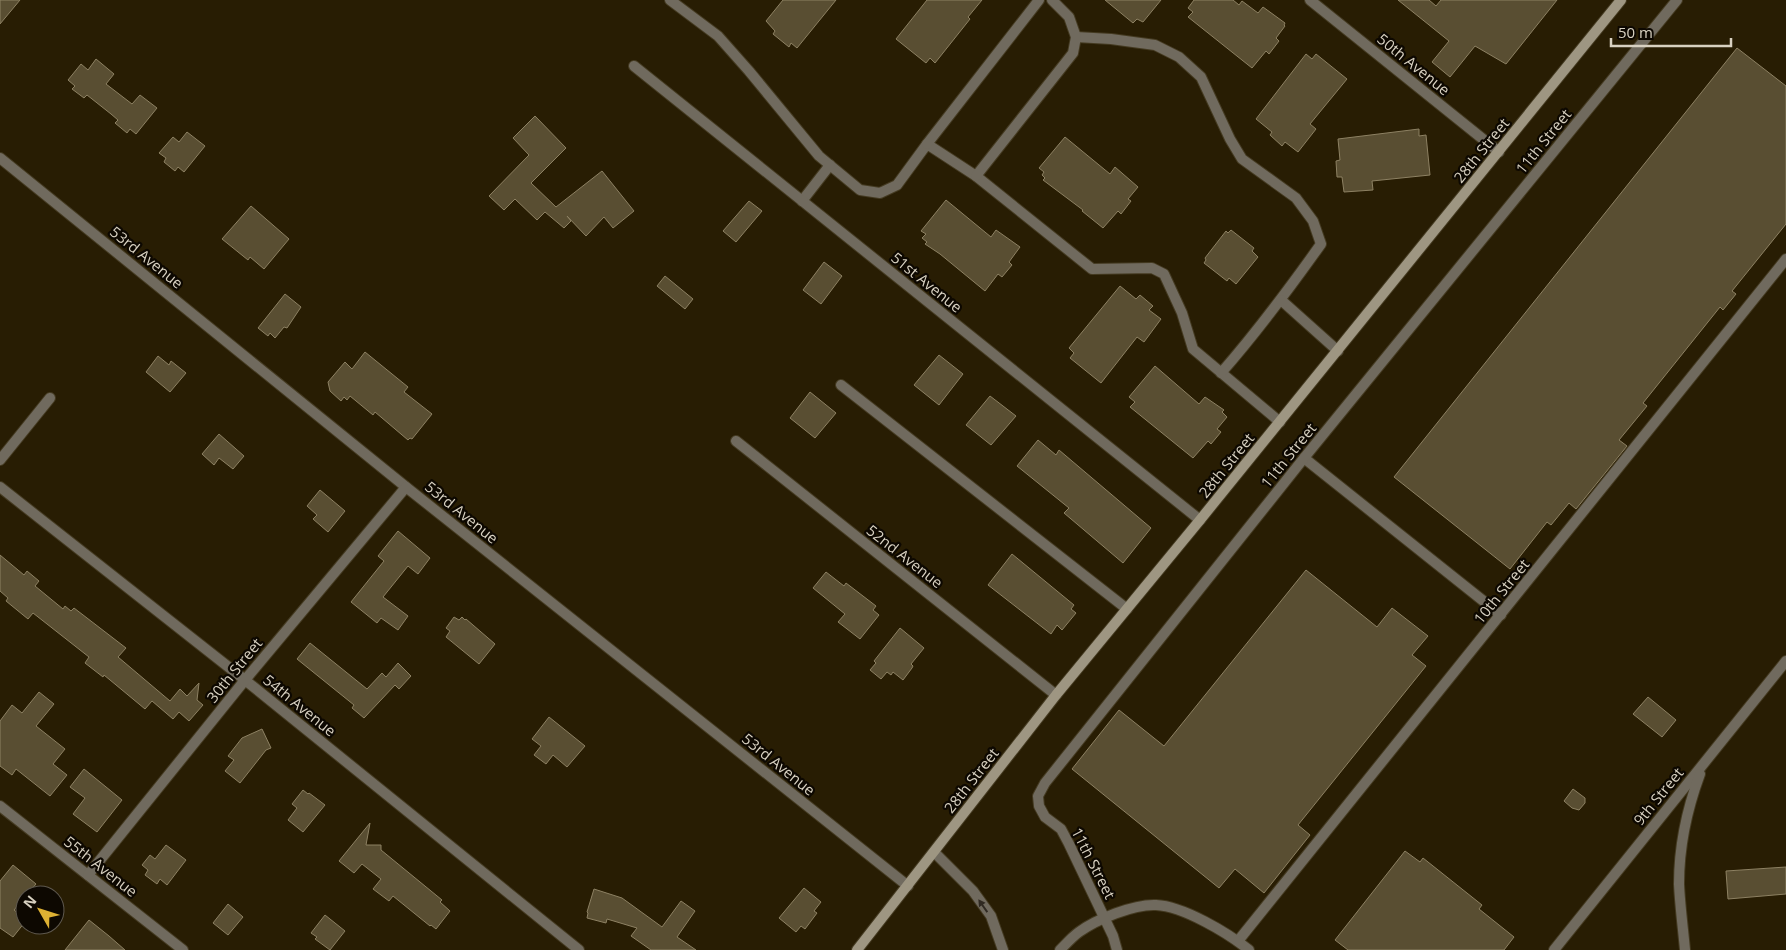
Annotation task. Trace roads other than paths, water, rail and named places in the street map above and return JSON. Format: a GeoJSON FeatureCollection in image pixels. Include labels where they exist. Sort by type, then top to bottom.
{"type":"FeatureCollection","features":[{"type":"Feature","properties":{"kind":"main road","name":"28th Street"},"geometry":{"type":"LineString","coordinates":[[856,950],[1056,695],[1338,351],[1621,0]]}},
{"type":"Feature","properties":{"kind":"street"},"geometry":{"type":"LineString","coordinates":[[670,0],[718,36],[819,156],[860,190],[880,193],[898,185],[927,144],[1039,0]]}},
{"type":"Feature","properties":{"kind":"street"},"geometry":{"type":"LineString","coordinates":[[976,176],[1073,53],[1076,36],[1069,16],[1052,0]]}},
{"type":"Feature","properties":{"kind":"street","name":"50th Avenue"},"geometry":{"type":"LineString","coordinates":[[1310,0],[1499,152]]}},
{"type":"Feature","properties":{"kind":"street","name":"11th Street"},"geometry":{"type":"LineString","coordinates":[[1117,950],[1105,918],[1061,829],[1045,817],[1039,806],[1038,796],[1045,783],[1304,458],[1677,0]]}},
{"type":"Feature","properties":{"kind":"street"},"geometry":{"type":"LineString","coordinates":[[1076,36],[1155,45],[1179,57],[1201,77],[1230,140],[1242,159],[1296,198],[1313,221],[1320,244],[1281,300],[1248,342],[1221,372]]}},
{"type":"Feature","properties":{"kind":"street","name":"51st Avenue"},"geometry":{"type":"LineString","coordinates":[[634,66],[1200,520]]}},
{"type":"Feature","properties":{"kind":"street"},"geometry":{"type":"LineString","coordinates":[[927,144],[976,176],[1092,269],[1152,268],[1164,274],[1182,313],[1193,349],[1280,422]]}},
{"type":"Feature","properties":{"kind":"street","name":"53rd Avenue"},"geometry":{"type":"LineString","coordinates":[[0,158],[406,486],[908,886]]}},
{"type":"Feature","properties":{"kind":"street"},"geometry":{"type":"LineString","coordinates":[[802,201],[830,165]]}},
{"type":"Feature","properties":{"kind":"street","name":"10th Street"},"geometry":{"type":"LineString","coordinates":[[1238,941],[1786,260]]}},
{"type":"Feature","properties":{"kind":"street"},"geometry":{"type":"LineString","coordinates":[[1281,300],[1338,351]]}},
{"type":"Feature","properties":{"kind":"street"},"geometry":{"type":"LineString","coordinates":[[841,385],[1127,609]]}},
{"type":"Feature","properties":{"kind":"street"},"geometry":{"type":"LineString","coordinates":[[0,460],[50,398]]}},
{"type":"Feature","properties":{"kind":"street","name":"52nd Avenue"},"geometry":{"type":"LineString","coordinates":[[736,441],[1056,695]]}},
{"type":"Feature","properties":{"kind":"street"},"geometry":{"type":"LineString","coordinates":[[1304,458],[1501,615]]}},
{"type":"Feature","properties":{"kind":"street","name":"30th Street"},"geometry":{"type":"LineString","coordinates":[[88,875],[244,680],[406,486]]}},
{"type":"Feature","properties":{"kind":"street","name":"54th Avenue"},"geometry":{"type":"LineString","coordinates":[[0,487],[244,680],[579,950]]}},
{"type":"Feature","properties":{"kind":"street","name":"9th Street"},"geometry":{"type":"LineString","coordinates":[[1554,950],[1786,661]]}},
{"type":"Feature","properties":{"kind":"street"},"geometry":{"type":"LineString","coordinates":[[1685,950],[1679,884],[1683,836],[1690,801],[1703,764]]}},
{"type":"Feature","properties":{"kind":"street","name":"55th Avenue"},"geometry":{"type":"LineString","coordinates":[[0,806],[183,950]]}},
{"type":"Feature","properties":{"kind":"street"},"geometry":{"type":"LineString","coordinates":[[934,852],[973,891],[991,916],[1003,950]]}},
{"type":"Feature","properties":{"kind":"street"},"geometry":{"type":"LineString","coordinates":[[1060,950],[1079,932],[1105,918],[1154,905],[1170,907],[1208,924],[1238,941],[1249,950]]}}]}
